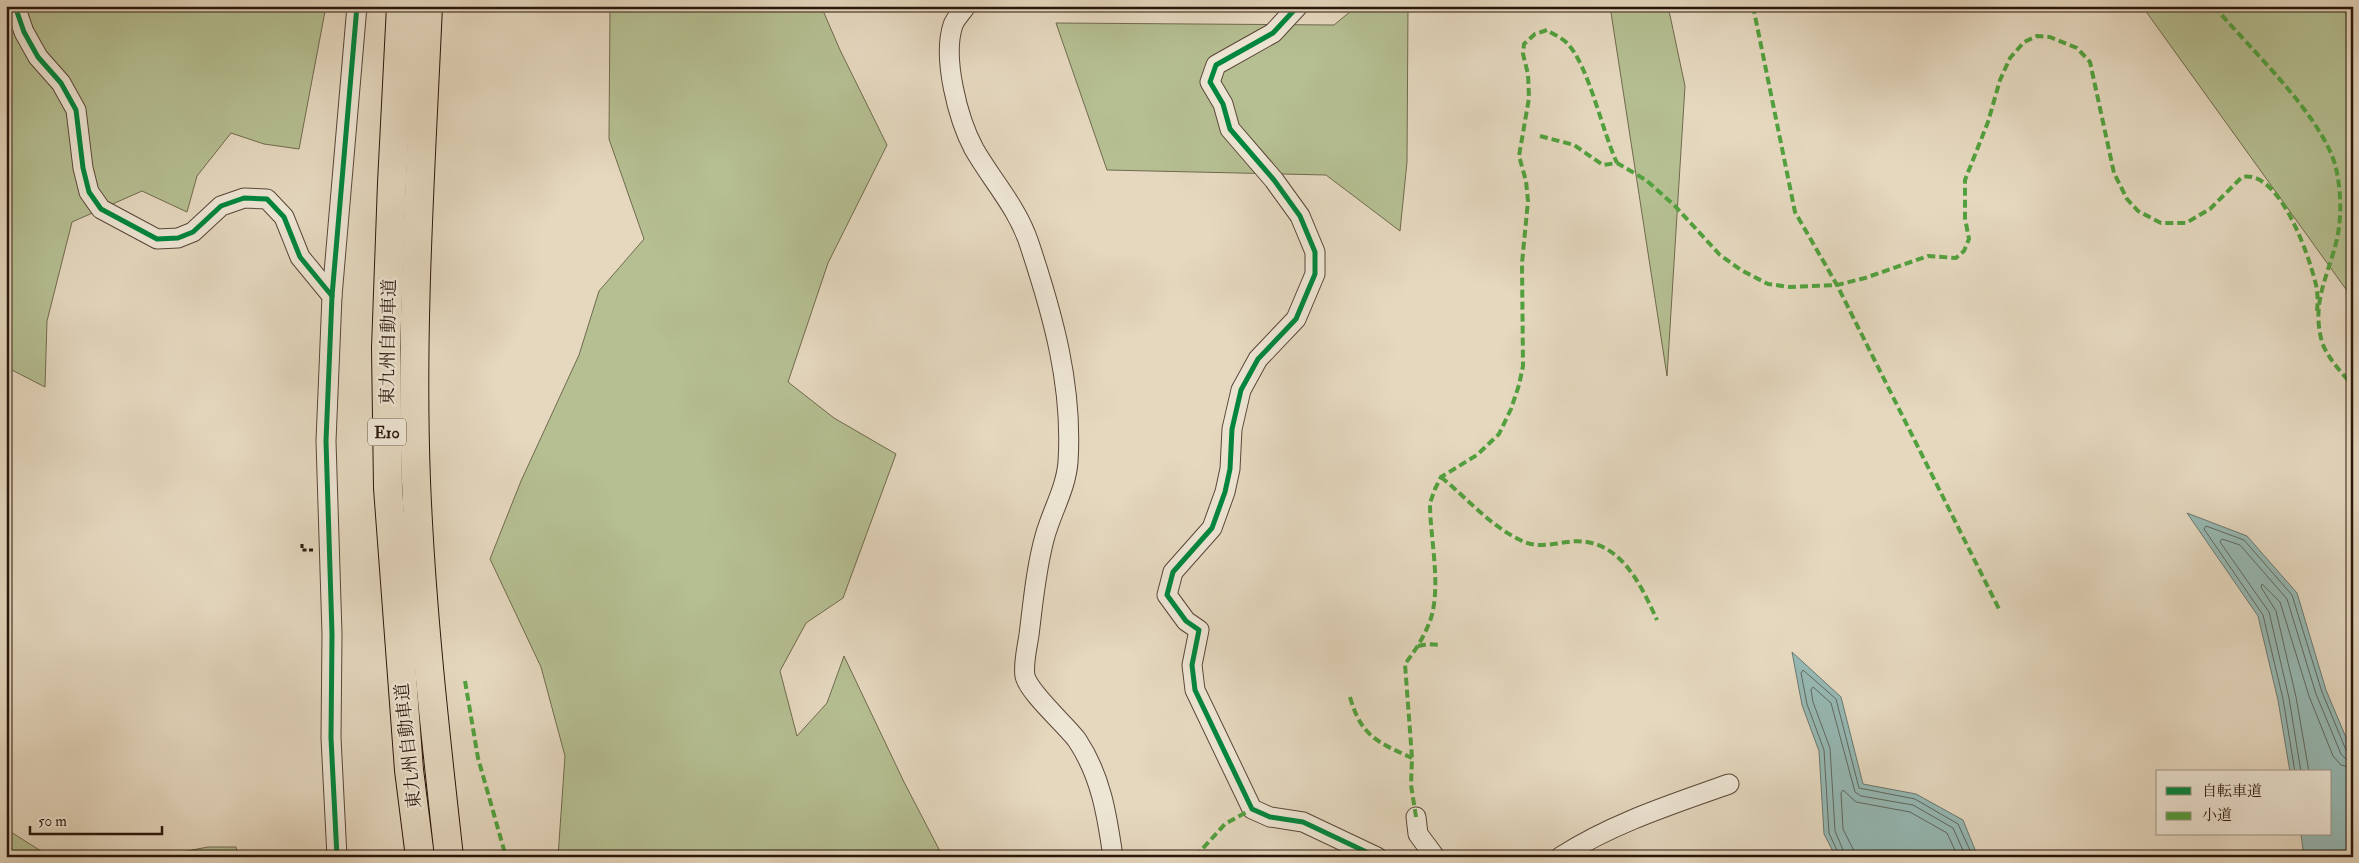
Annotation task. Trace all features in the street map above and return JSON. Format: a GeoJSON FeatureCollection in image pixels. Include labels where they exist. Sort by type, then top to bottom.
{"type":"FeatureCollection","features":[{"type":"Feature","properties":{"kind":"highway","name":"東九州自動車道"},"geometry":{"type":"LineString","coordinates":[[401,6],[392,183],[387,338],[388,488],[408,760],[420,857]]}},
{"type":"Feature","properties":{"kind":"highway","name":"東九州自動車道"},"geometry":{"type":"LineString","coordinates":[[428,6],[420,190],[416,348],[416,480],[425,637],[449,857]]}},
{"type":"Feature","properties":{"kind":"street"},"geometry":{"type":"LineString","coordinates":[[16,6],[29,41],[38,57],[61,83],[76,110],[89,192],[102,209],[157,239],[178,238],[193,232],[221,206],[244,198],[267,200],[284,217],[300,257],[332,296]]}},
{"type":"Feature","properties":{"kind":"street"},"geometry":{"type":"LineString","coordinates":[[337,857],[331,738],[332,634],[326,441],[332,296],[357,6]]}},
{"type":"Feature","properties":{"kind":"street"},"geometry":{"type":"LineString","coordinates":[[966,6],[953,24],[950,55],[952,85],[964,127],[975,149],[1019,216],[1055,329],[1063,363],[1068,463],[1063,488],[1045,536],[1033,602],[1025,676],[1031,687],[1076,740],[1094,769],[1104,801],[1113,857]]}},
{"type":"Feature","properties":{"kind":"street"},"geometry":{"type":"LineString","coordinates":[[1298,6],[1273,33],[1216,65],[1210,82],[1223,104],[1230,128],[1274,180],[1300,216],[1315,252],[1315,274],[1296,319],[1258,358],[1241,390],[1232,429],[1230,469],[1225,492],[1212,528],[1173,572],[1167,595],[1186,621],[1199,630],[1192,665],[1195,690],[1252,809],[1270,816],[1303,822],[1377,857]]}},
{"type":"Feature","properties":{"kind":"street"},"geometry":{"type":"LineString","coordinates":[[1560,857],[1581,843],[1642,814],[1729,784]]}},
{"type":"Feature","properties":{"kind":"street"},"geometry":{"type":"LineString","coordinates":[[1416,817],[1418,834],[1435,857]]}},
{"type":"Feature","properties":{"kind":"green space"},"geometry":{"type":"Polygon","coordinates":[[[6,6],[326,6],[299,149],[264,144],[231,133],[197,176],[187,212],[142,191],[72,222],[47,321],[45,387],[6,367],[6,6]]]}},
{"type":"Feature","properties":{"kind":"green space"},"geometry":{"type":"Polygon","coordinates":[[[610,6],[821,6],[840,50],[887,145],[828,263],[788,382],[834,418],[896,454],[843,598],[806,623],[780,671],[797,736],[827,703],[844,656],[904,782],[943,857],[771,857],[773,852],[765,857],[558,857],[565,756],[541,667],[490,559],[521,481],[579,355],[599,291],[644,239],[609,139],[610,6]]]}},
{"type":"Feature","properties":{"kind":"green space"},"geometry":{"type":"Polygon","coordinates":[[[1357,6],[1408,6],[1407,162],[1400,231],[1326,175],[1107,170],[1056,23],[1334,25],[1357,6]]]}},
{"type":"Feature","properties":{"kind":"green space"},"geometry":{"type":"Polygon","coordinates":[[[1610,6],[1668,6],[1685,86],[1667,376],[1610,6]]]}},
{"type":"Feature","properties":{"kind":"green space"},"geometry":{"type":"Polygon","coordinates":[[[2142,6],[2353,6],[2353,299],[2142,6]]]}},
{"type":"Feature","properties":{"kind":"green space"},"geometry":{"type":"Polygon","coordinates":[[[6,829],[49,856],[176,853],[208,847],[236,847],[238,857],[6,857],[6,829]]]}},
{"type":"Feature","properties":{"kind":"water"},"geometry":{"type":"Polygon","coordinates":[[[2187,513],[2247,536],[2297,593],[2326,690],[2353,754],[2353,857],[2304,857],[2301,836],[2332,836],[2332,770],[2290,770],[2278,700],[2258,616],[2187,513]]]}},
{"type":"Feature","properties":{"kind":"water"},"geometry":{"type":"Polygon","coordinates":[[[1792,652],[1841,697],[1863,784],[1916,794],[1963,820],[1978,857],[1836,857],[1824,834],[1819,751],[1802,705],[1792,652]]]}},
{"type":"Feature","properties":{"kind":"marked path"},"geometry":{"type":"LineString","coordinates":[[1753,6],[1795,212],[1837,285],[2000,611]]}},
{"type":"Feature","properties":{"kind":"marked path"},"geometry":{"type":"LineString","coordinates":[[2214,6],[2301,105],[2328,148],[2336,168],[2340,195],[2340,221],[2337,239],[2322,290],[2318,314],[2319,328],[2327,354],[2353,385]]}},
{"type":"Feature","properties":{"kind":"marked path"},"geometry":{"type":"LineString","coordinates":[[1416,817],[1411,785],[1412,758],[1405,664],[1425,633],[1433,608],[1435,578],[1430,503],[1441,477],[1477,455],[1499,434],[1511,409],[1523,366],[1522,263],[1528,201],[1526,181],[1519,156],[1529,98],[1528,74],[1523,54],[1524,44],[1535,34],[1547,30],[1565,41],[1575,53],[1589,83],[1617,163]]}},
{"type":"Feature","properties":{"kind":"marked path"},"geometry":{"type":"LineString","coordinates":[[1540,136],[1574,145],[1603,165],[1617,163],[1646,180],[1675,206],[1720,255],[1741,270],[1768,284],[1790,287],[1837,285],[1865,278],[1928,256],[1956,258],[1964,251],[1969,239],[1965,218],[1965,180],[1988,122],[2000,80],[2010,58],[2024,42],[2037,36],[2050,37],[2077,48],[2090,62],[2114,173],[2127,199],[2138,211],[2161,223],[2186,223],[2210,209],[2242,177],[2255,178],[2268,186],[2280,199],[2299,234],[2316,285],[2318,296],[2317,311]]}},
{"type":"Feature","properties":{"kind":"marked path"},"geometry":{"type":"LineString","coordinates":[[1441,477],[1489,520],[1522,541],[1539,545],[1585,542],[1600,546],[1613,553],[1634,576],[1657,620]]}},
{"type":"Feature","properties":{"kind":"marked path"},"geometry":{"type":"LineString","coordinates":[[1418,646],[1428,644],[1441,645]]}},
{"type":"Feature","properties":{"kind":"marked path"},"geometry":{"type":"LineString","coordinates":[[465,681],[478,758],[506,857]]}},
{"type":"Feature","properties":{"kind":"marked path"},"geometry":{"type":"LineString","coordinates":[[1350,697],[1359,721],[1372,736],[1412,758]]}},
{"type":"Feature","properties":{"kind":"marked path"},"geometry":{"type":"LineString","coordinates":[[1195,857],[1225,824],[1252,809]]}},
{"type":"Feature","properties":{"kind":"cycle path"},"geometry":{"type":"LineString","coordinates":[[15,6],[24,32],[38,57],[61,83],[76,110],[83,168],[89,192],[101,209],[157,239],[178,238],[193,232],[221,206],[244,198],[267,199],[284,217],[300,257],[332,296]]}},
{"type":"Feature","properties":{"kind":"cycle path"},"geometry":{"type":"LineString","coordinates":[[337,857],[331,738],[332,634],[326,441],[332,296],[357,6]]}},
{"type":"Feature","properties":{"kind":"cycle path"},"geometry":{"type":"LineString","coordinates":[[1298,6],[1273,33],[1216,65],[1210,82],[1223,104],[1230,129],[1274,180],[1300,216],[1315,252],[1315,274],[1296,319],[1258,359],[1241,390],[1232,429],[1230,469],[1225,492],[1212,528],[1173,572],[1167,595],[1186,621],[1199,630],[1192,665],[1195,690],[1252,809],[1270,817],[1303,822],[1377,857]]}}]}
